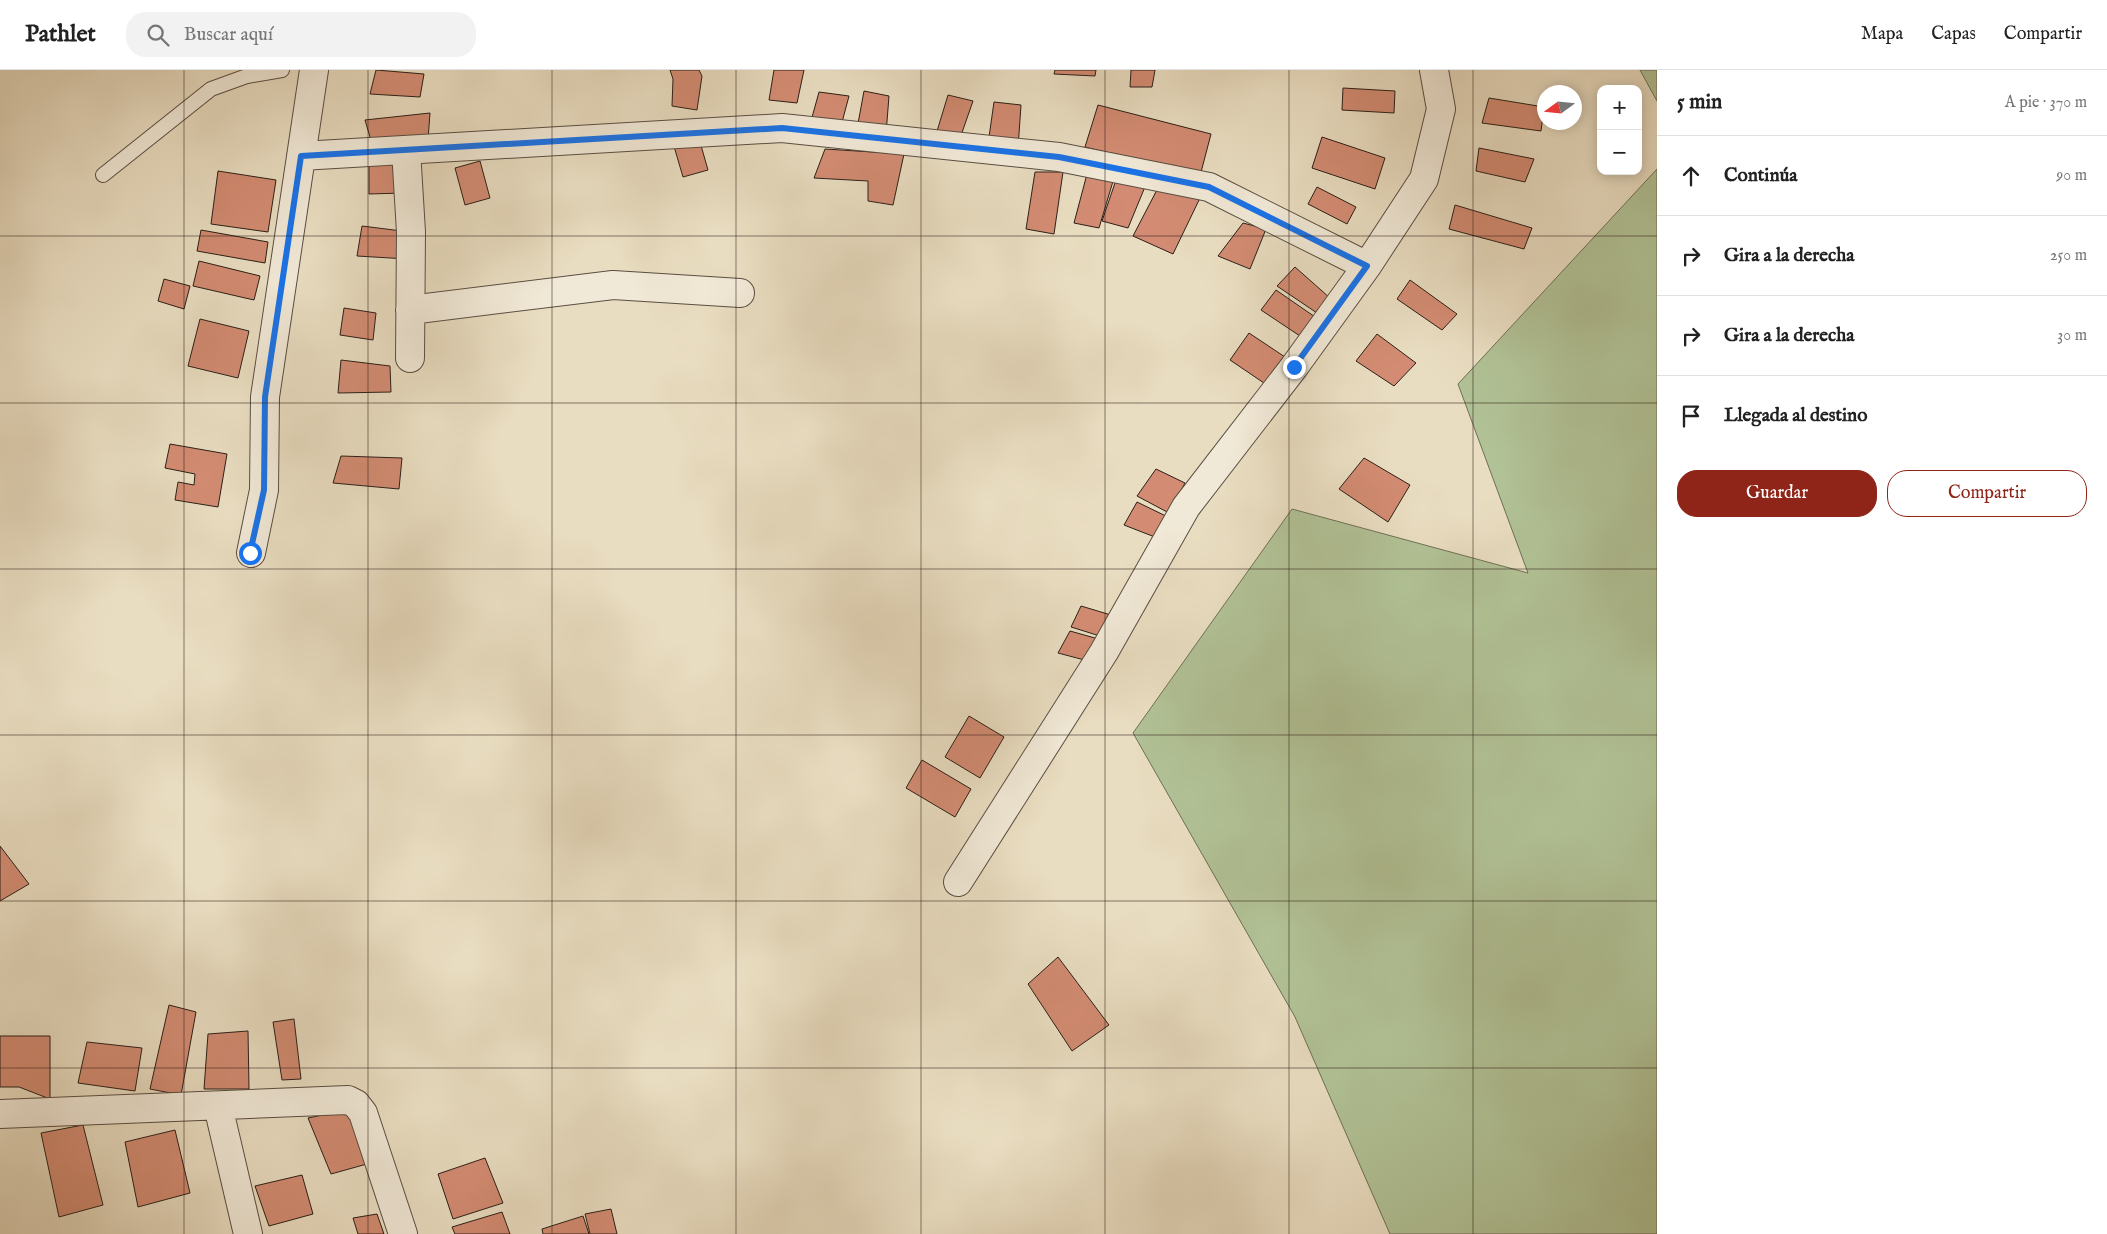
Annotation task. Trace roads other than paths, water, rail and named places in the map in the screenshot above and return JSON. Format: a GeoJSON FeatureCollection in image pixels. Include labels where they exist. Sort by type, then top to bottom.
{"type":"FeatureCollection","features":[{"type":"Feature","properties":{"kind":"street"},"geometry":{"type":"LineString","coordinates":[[250,553],[264,490],[265,397],[314,70]]}},
{"type":"Feature","properties":{"kind":"street"},"geometry":{"type":"LineString","coordinates":[[958,882],[1104,652],[1186,507],[1294,367],[1367,266],[1424,179],[1441,109],[1434,70]]}},
{"type":"Feature","properties":{"kind":"street"},"geometry":{"type":"LineString","coordinates":[[301,156],[782,128],[1059,157],[1209,187],[1367,266]]}},
{"type":"Feature","properties":{"kind":"street"},"geometry":{"type":"LineString","coordinates":[[406,150],[411,232],[410,358]]}},
{"type":"Feature","properties":{"kind":"street"},"geometry":{"type":"LineString","coordinates":[[410,310],[613,286],[740,292]]}},
{"type":"Feature","properties":{"kind":"street"},"geometry":{"type":"LineString","coordinates":[[0,1114],[348,1100],[356,1104],[363,1114],[403,1234]]}},
{"type":"Feature","properties":{"kind":"street"},"geometry":{"type":"LineString","coordinates":[[218,1106],[248,1234]]}},
{"type":"Feature","properties":{"kind":"lane"},"geometry":{"type":"LineString","coordinates":[[103,175],[210,88],[247,76],[282,70]]}}]}
